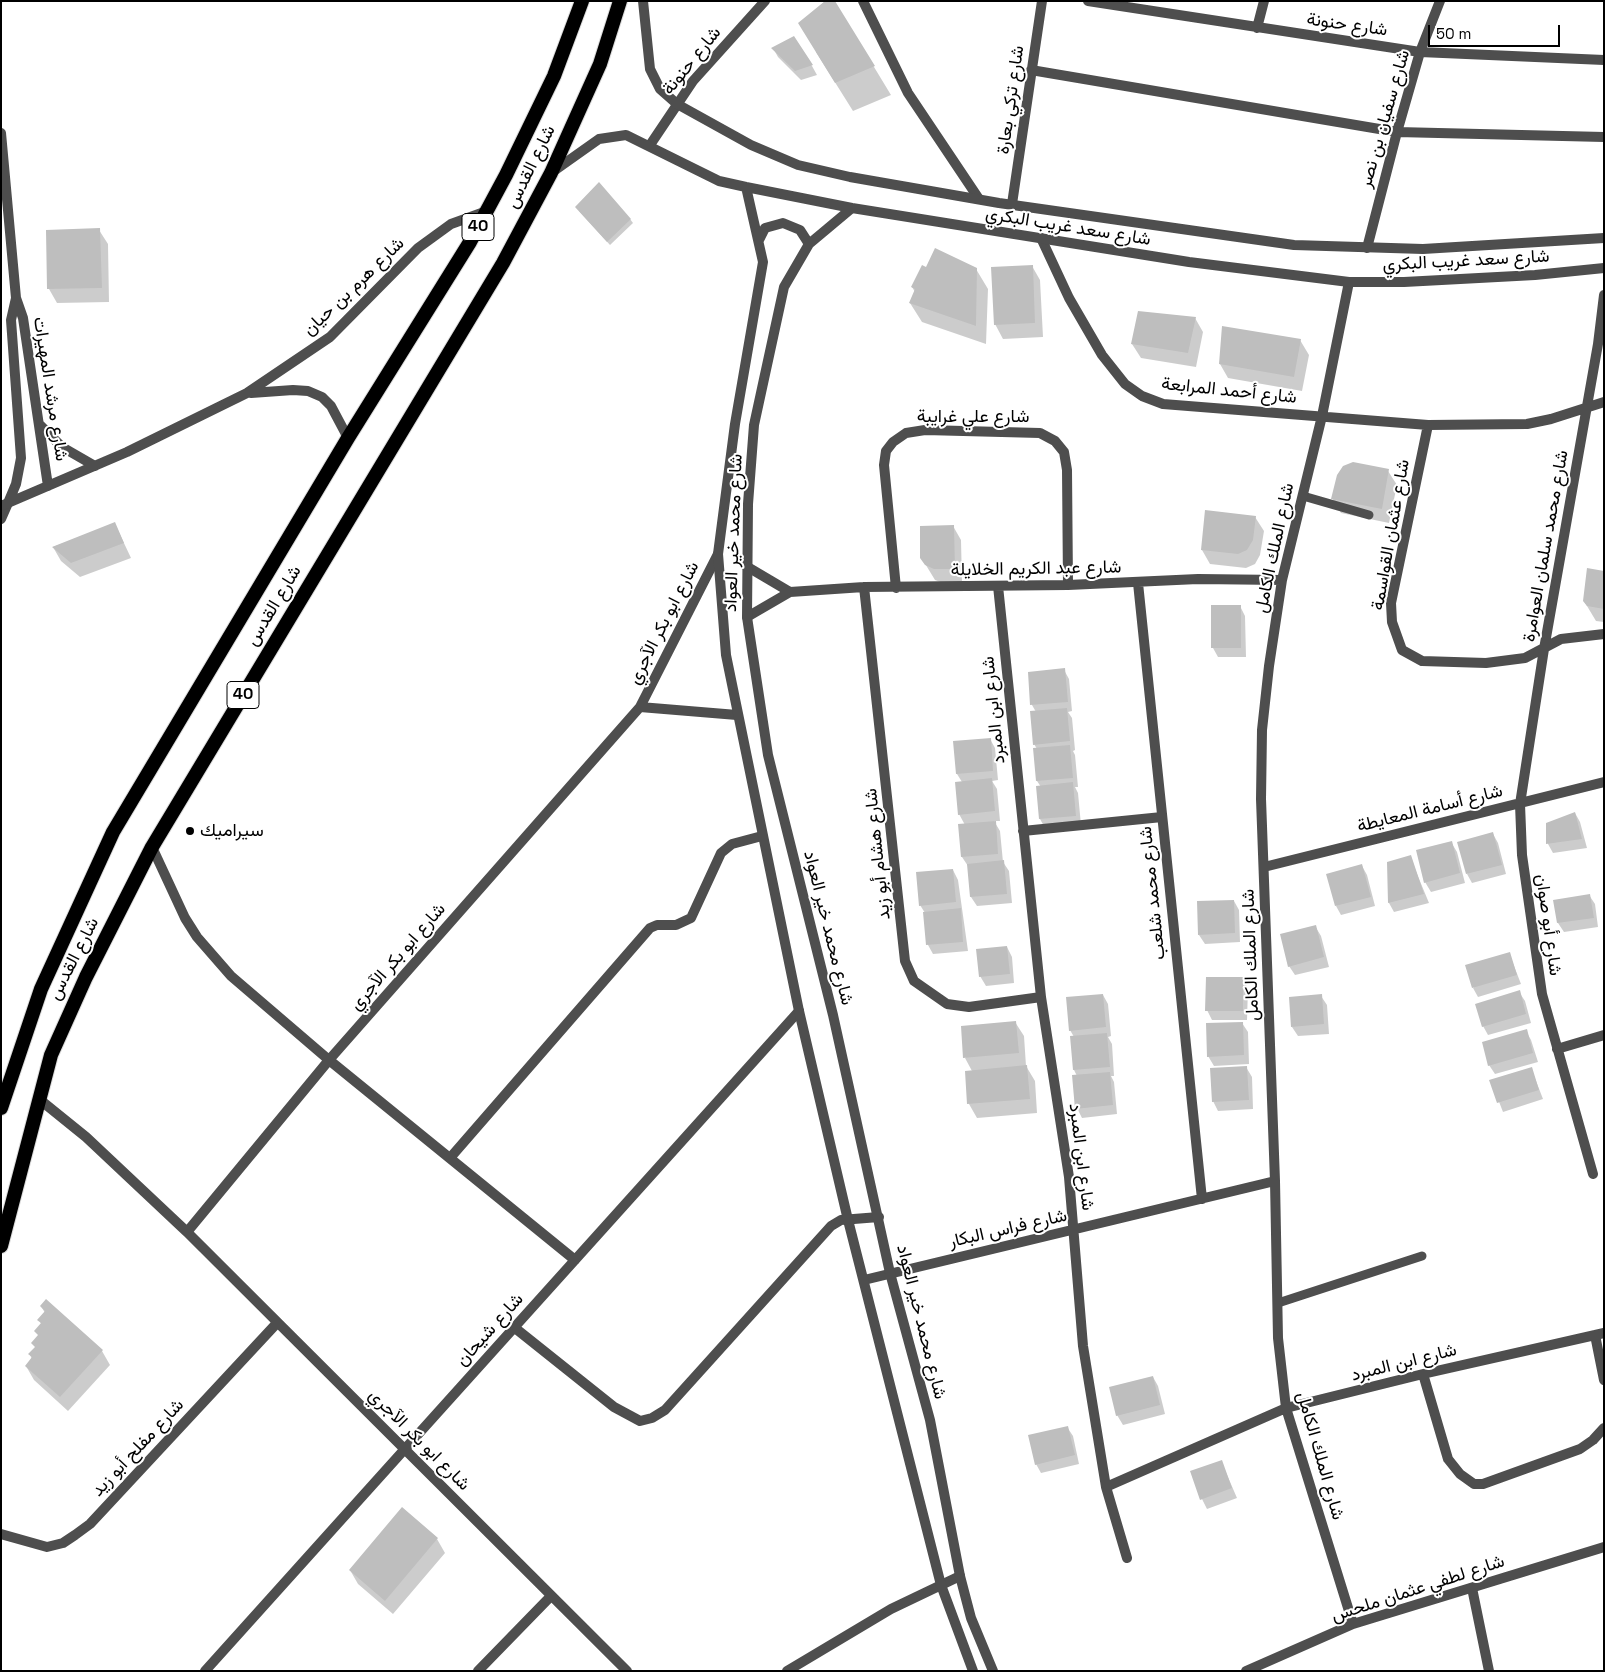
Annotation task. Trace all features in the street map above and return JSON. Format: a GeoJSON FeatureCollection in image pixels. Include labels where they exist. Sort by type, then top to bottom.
{"type":"FeatureCollection","features":[{"type":"Feature","properties":{"kind":"highway","name":"شارع القدس"},"geometry":{"type":"LineString","coordinates":[[1,1108],[41,989],[114,832],[348,438],[434,302],[487,211],[554,76],[582,1]]}},
{"type":"Feature","properties":{"kind":"highway","name":"شارع القدس"},"geometry":{"type":"LineString","coordinates":[[1,1246],[39,1099],[52,1055],[68,1014],[152,847],[503,263],[551,173],[600,64],[620,1]]}},
{"type":"Feature","properties":{"kind":"street","name":"شارع سعد غريب البكري"},"geometry":{"type":"LineString","coordinates":[[644,1],[650,69],[660,89],[677,104],[751,145],[798,165],[850,177],[978,199],[1239,238],[1294,244],[1423,249],[1604,238]]}},
{"type":"Feature","properties":{"kind":"street","name":"شارع حنونة"},"geometry":{"type":"LineString","coordinates":[[650,145],[677,104],[726,43],[765,1]]}},
{"type":"Feature","properties":{"kind":"street"},"geometry":{"type":"LineString","coordinates":[[863,1],[908,93],[978,199]]}},
{"type":"Feature","properties":{"kind":"street","name":"شارع تركي بعارة"},"geometry":{"type":"LineString","coordinates":[[1012,204],[1042,1]]}},
{"type":"Feature","properties":{"kind":"street","name":"شارع حنونة"},"geometry":{"type":"LineString","coordinates":[[1088,1],[1420,52],[1604,60]]}},
{"type":"Feature","properties":{"kind":"street"},"geometry":{"type":"LineString","coordinates":[[1257,28],[1264,1]]}},
{"type":"Feature","properties":{"kind":"street","name":"شارع سفيان بن نصر"},"geometry":{"type":"LineString","coordinates":[[1367,248],[1420,52],[1440,1]]}},
{"type":"Feature","properties":{"kind":"street"},"geometry":{"type":"LineString","coordinates":[[1031,70],[1397,132],[1604,137]]}},
{"type":"Feature","properties":{"kind":"street","name":"شارع مرشد المهيرات"},"geometry":{"type":"LineString","coordinates":[[1,133],[16,298],[23,318],[48,486]]}},
{"type":"Feature","properties":{"kind":"street","name":"شارع سعد غريب البكري"},"geometry":{"type":"LineString","coordinates":[[551,173],[599,139],[626,135],[650,145],[719,181],[852,208],[1042,238],[1115,252],[1349,282],[1535,275],[1604,268]]}},
{"type":"Feature","properties":{"kind":"street","name":"شارع محمد خير العواد"},"geometry":{"type":"LineString","coordinates":[[746,187],[759,240],[762,270],[735,424],[718,554],[726,655],[736,715],[799,1011],[848,1220],[941,1585],[973,1671]]}},
{"type":"Feature","properties":{"kind":"street","name":"شارع محمد خير العواد"},"geometry":{"type":"LineString","coordinates":[[852,208],[809,244],[784,287],[754,425],[746,566],[747,617],[768,755],[814,935],[879,1217],[890,1273],[930,1420],[960,1576],[971,1618],[993,1671]]}},
{"type":"Feature","properties":{"kind":"street","name":"شارع هرم بن حيان"},"geometry":{"type":"LineString","coordinates":[[4,503],[95,466],[210,413],[247,393],[330,337],[418,248],[451,224],[487,211]]}},
{"type":"Feature","properties":{"kind":"street"},"geometry":{"type":"LineString","coordinates":[[759,240],[765,228],[783,223],[800,230],[809,244]]}},
{"type":"Feature","properties":{"kind":"street","name":"شارع أحمد المرابعة"},"geometry":{"type":"LineString","coordinates":[[1042,238],[1069,298],[1102,355],[1125,384],[1142,396],[1163,404],[1428,425],[1526,424],[1551,419],[1604,402]]}},
{"type":"Feature","properties":{"kind":"street","name":"شارع الملك الكامل"},"geometry":{"type":"LineString","coordinates":[[1349,282],[1322,416],[1282,580],[1269,666],[1262,730],[1261,800],[1275,1181],[1278,1338],[1286,1408],[1353,1624]]}},
{"type":"Feature","properties":{"kind":"street","name":"شارع محمد سلمان العوامرة"},"geometry":{"type":"LineString","coordinates":[[1520,804],[1544,649],[1587,407],[1604,295]]}},
{"type":"Feature","properties":{"kind":"street","name":"شارع مرشد المهيرات"},"geometry":{"type":"LineString","coordinates":[[1,519],[4,503],[16,484],[21,458],[11,320],[16,298]]}},
{"type":"Feature","properties":{"kind":"street","name":"شارع هرم بن حيان"},"geometry":{"type":"LineString","coordinates":[[247,393],[293,390],[308,391],[322,397],[332,406],[348,438]]}},
{"type":"Feature","properties":{"kind":"street"},"geometry":{"type":"LineString","coordinates":[[39,424],[62,447],[95,466]]}},
{"type":"Feature","properties":{"kind":"street","name":"شارع عثمان القواسمة"},"geometry":{"type":"LineString","coordinates":[[1428,425],[1391,603],[1392,622],[1402,650],[1422,661],[1486,664],[1524,658],[1561,640],[1580,635],[1604,634]]}},
{"type":"Feature","properties":{"kind":"street","name":"شارع علي غرايبة"},"geometry":{"type":"LineString","coordinates":[[896,588],[884,465],[886,451],[892,442],[906,434],[925,430],[1040,433],[1055,441],[1064,452],[1067,470],[1068,585]]}},
{"type":"Feature","properties":{"kind":"street","name":"شارع ابو بكر الآجري"},"geometry":{"type":"LineString","coordinates":[[187,1232],[329,1060],[640,707],[718,554]]}},
{"type":"Feature","properties":{"kind":"street"},"geometry":{"type":"LineString","coordinates":[[746,566],[790,592]]}},
{"type":"Feature","properties":{"kind":"street","name":"شارع عبد الكريم الخلايلة"},"geometry":{"type":"LineString","coordinates":[[747,617],[790,592],[864,587],[1068,585],[1198,579],[1282,580]]}},
{"type":"Feature","properties":{"kind":"street","name":"شارع محمد شلعب"},"geometry":{"type":"LineString","coordinates":[[1138,583],[1202,1199]]}},
{"type":"Feature","properties":{"kind":"street","name":"شارع ابن المبرد"},"geometry":{"type":"LineString","coordinates":[[998,586],[1041,997],[1069,1177],[1083,1346],[1106,1487],[1127,1558]]}},
{"type":"Feature","properties":{"kind":"street","name":"شارع هشام أبو زيد"},"geometry":{"type":"LineString","coordinates":[[864,587],[905,961],[914,981],[947,1004],[969,1007],[1041,997]]}},
{"type":"Feature","properties":{"kind":"street","name":"شارع ابو بكر الآجري"},"geometry":{"type":"LineString","coordinates":[[640,707],[736,715]]}},
{"type":"Feature","properties":{"kind":"street","name":"شارع أسامة المعايطة"},"geometry":{"type":"LineString","coordinates":[[1264,868],[1604,782]]}},
{"type":"Feature","properties":{"kind":"street","name":"شارع أبو صوان"},"geometry":{"type":"LineString","coordinates":[[1520,804],[1522,854],[1542,994],[1593,1174]]}},
{"type":"Feature","properties":{"kind":"street"},"geometry":{"type":"LineString","coordinates":[[1023,831],[1162,817]]}},
{"type":"Feature","properties":{"kind":"street"},"geometry":{"type":"LineString","coordinates":[[450,1158],[650,928],[657,925],[676,925],[691,918],[722,853],[732,844],[762,836]]}},
{"type":"Feature","properties":{"kind":"street"},"geometry":{"type":"LineString","coordinates":[[152,847],[185,918],[197,937],[231,976],[329,1060],[575,1260]]}},
{"type":"Feature","properties":{"kind":"street","name":"شارع شيحان"},"geometry":{"type":"LineString","coordinates":[[205,1671],[799,1011]]}},
{"type":"Feature","properties":{"kind":"street"},"geometry":{"type":"LineString","coordinates":[[1557,1049],[1604,1035]]}},
{"type":"Feature","properties":{"kind":"street","name":"شارع ابو بكر الآجري"},"geometry":{"type":"LineString","coordinates":[[39,1099],[86,1137],[187,1232],[627,1671]]}},
{"type":"Feature","properties":{"kind":"street","name":"شارع فراس البكار"},"geometry":{"type":"LineString","coordinates":[[864,1280],[1275,1181]]}},
{"type":"Feature","properties":{"kind":"street"},"geometry":{"type":"LineString","coordinates":[[515,1328],[614,1407],[640,1421],[652,1418],[671,1403],[825,1232],[840,1220],[879,1217]]}},
{"type":"Feature","properties":{"kind":"street","name":"شارع مفلح أبو زيد"},"geometry":{"type":"LineString","coordinates":[[1,1534],[47,1546],[63,1543],[76,1535],[90,1524],[277,1323]]}},
{"type":"Feature","properties":{"kind":"street"},"geometry":{"type":"LineString","coordinates":[[1599,1334],[1604,1380]]}},
{"type":"Feature","properties":{"kind":"street","name":"شارع ابن المبرد"},"geometry":{"type":"LineString","coordinates":[[1106,1487],[1286,1408],[1423,1374],[1599,1334]]}},
{"type":"Feature","properties":{"kind":"street"},"geometry":{"type":"LineString","coordinates":[[1423,1374],[1448,1459],[1460,1474],[1474,1484],[1483,1484],[1580,1449],[1593,1440],[1604,1428]]}},
{"type":"Feature","properties":{"kind":"street","name":"شارع لطفي عثمان ملحس"},"geometry":{"type":"LineString","coordinates":[[1246,1671],[1353,1624],[1604,1547]]}},
{"type":"Feature","properties":{"kind":"street"},"geometry":{"type":"LineString","coordinates":[[786,1671],[891,1609],[960,1576]]}},
{"type":"Feature","properties":{"kind":"street"},"geometry":{"type":"LineString","coordinates":[[1472,1588],[1489,1671]]}},
{"type":"Feature","properties":{"kind":"street"},"geometry":{"type":"LineString","coordinates":[[478,1671],[551,1596]]}},
{"type":"Feature","properties":{"kind":"lane"},"geometry":{"type":"LineString","coordinates":[[1303,496],[1369,515]]}},
{"type":"Feature","properties":{"kind":"lane"},"geometry":{"type":"LineString","coordinates":[[1278,1303],[1422,1256]]}},
{"type":"Feature","properties":{"kind":"building"},"geometry":{"type":"Polygon","coordinates":[[[825,1],[835,1],[875,66],[835,83],[798,23],[825,1]]]}},
{"type":"Feature","properties":{"kind":"building"},"geometry":{"type":"Polygon","coordinates":[[[794,36],[813,65],[795,71],[771,48],[794,36]]]}},
{"type":"Feature","properties":{"kind":"building"},"geometry":{"type":"Polygon","coordinates":[[[599,182],[631,219],[607,242],[575,207],[599,182]]]}},
{"type":"Feature","properties":{"kind":"building"},"geometry":{"type":"Polygon","coordinates":[[[100,228],[102,288],[47,289],[46,230],[100,228]]]}},
{"type":"Feature","properties":{"kind":"building"},"geometry":{"type":"Polygon","coordinates":[[[935,248],[977,268],[976,326],[909,303],[915,289],[911,287],[922,265],[926,267],[935,248]]]}},
{"type":"Feature","properties":{"kind":"building"},"geometry":{"type":"Polygon","coordinates":[[[1033,265],[1035,323],[994,325],[991,267],[1033,265]]]}},
{"type":"Feature","properties":{"kind":"building"},"geometry":{"type":"Polygon","coordinates":[[[1138,311],[1196,317],[1188,353],[1131,344],[1138,311]]]}},
{"type":"Feature","properties":{"kind":"building"},"geometry":{"type":"Polygon","coordinates":[[[1222,326],[1301,339],[1294,377],[1219,364],[1222,326]]]}},
{"type":"Feature","properties":{"kind":"building"},"geometry":{"type":"Polygon","coordinates":[[[1353,462],[1389,469],[1382,509],[1331,499],[1337,475],[1343,466],[1353,462]]]}},
{"type":"Feature","properties":{"kind":"building"},"geometry":{"type":"Polygon","coordinates":[[[1205,510],[1256,516],[1253,540],[1247,550],[1238,554],[1201,550],[1205,510]]]}},
{"type":"Feature","properties":{"kind":"building"},"geometry":{"type":"Polygon","coordinates":[[[115,522],[124,543],[71,563],[52,547],[115,522]]]}},
{"type":"Feature","properties":{"kind":"building"},"geometry":{"type":"Polygon","coordinates":[[[954,525],[955,569],[934,569],[925,565],[920,558],[920,526],[954,525]]]}},
{"type":"Feature","properties":{"kind":"building"},"geometry":{"type":"Polygon","coordinates":[[[1587,568],[1604,571],[1604,609],[1587,606],[1583,601],[1587,568]]]}},
{"type":"Feature","properties":{"kind":"building"},"geometry":{"type":"Polygon","coordinates":[[[1211,605],[1241,605],[1241,648],[1211,648],[1211,605]]]}},
{"type":"Feature","properties":{"kind":"building"},"geometry":{"type":"Polygon","coordinates":[[[1065,668],[1068,702],[1030,705],[1028,672],[1065,668]]]}},
{"type":"Feature","properties":{"kind":"building"},"geometry":{"type":"Polygon","coordinates":[[[1067,708],[1070,741],[1033,745],[1030,711],[1067,708]]]}},
{"type":"Feature","properties":{"kind":"building"},"geometry":{"type":"Polygon","coordinates":[[[991,738],[993,771],[956,774],[953,741],[991,738]]]}},
{"type":"Feature","properties":{"kind":"building"},"geometry":{"type":"Polygon","coordinates":[[[1070,745],[1073,778],[1036,781],[1033,748],[1070,745]]]}},
{"type":"Feature","properties":{"kind":"building"},"geometry":{"type":"Polygon","coordinates":[[[992,778],[995,811],[958,815],[955,782],[992,778]]]}},
{"type":"Feature","properties":{"kind":"building"},"geometry":{"type":"Polygon","coordinates":[[[1073,782],[1076,816],[1039,819],[1036,786],[1073,782]]]}},
{"type":"Feature","properties":{"kind":"building"},"geometry":{"type":"Polygon","coordinates":[[[1575,812],[1582,839],[1546,844],[1546,823],[1575,812]]]}},
{"type":"Feature","properties":{"kind":"building"},"geometry":{"type":"Polygon","coordinates":[[[996,821],[998,854],[961,857],[958,824],[996,821]]]}},
{"type":"Feature","properties":{"kind":"building"},"geometry":{"type":"Polygon","coordinates":[[[1493,832],[1502,865],[1466,874],[1457,842],[1493,832]]]}},
{"type":"Feature","properties":{"kind":"building"},"geometry":{"type":"Polygon","coordinates":[[[1452,841],[1460,873],[1424,883],[1416,850],[1452,841]]]}},
{"type":"Feature","properties":{"kind":"building"},"geometry":{"type":"Polygon","coordinates":[[[1411,855],[1424,894],[1388,903],[1387,862],[1411,855]]]}},
{"type":"Feature","properties":{"kind":"building"},"geometry":{"type":"Polygon","coordinates":[[[1004,860],[1007,894],[970,897],[967,864],[1004,860]]]}},
{"type":"Feature","properties":{"kind":"building"},"geometry":{"type":"Polygon","coordinates":[[[1362,864],[1371,897],[1335,906],[1326,874],[1362,864]]]}},
{"type":"Feature","properties":{"kind":"building"},"geometry":{"type":"Polygon","coordinates":[[[953,869],[956,902],[919,906],[916,872],[953,869]]]}},
{"type":"Feature","properties":{"kind":"building"},"geometry":{"type":"Polygon","coordinates":[[[1590,894],[1594,918],[1557,923],[1553,900],[1590,894]]]}},
{"type":"Feature","properties":{"kind":"building"},"geometry":{"type":"Polygon","coordinates":[[[1234,900],[1235,933],[1198,935],[1197,901],[1234,900]]]}},
{"type":"Feature","properties":{"kind":"building"},"geometry":{"type":"Polygon","coordinates":[[[961,908],[963,942],[926,945],[923,912],[961,908]]]}},
{"type":"Feature","properties":{"kind":"building"},"geometry":{"type":"Polygon","coordinates":[[[1316,925],[1324,957],[1288,967],[1280,934],[1316,925]]]}},
{"type":"Feature","properties":{"kind":"building"},"geometry":{"type":"Polygon","coordinates":[[[1007,946],[1010,974],[979,977],[976,949],[1007,946]]]}},
{"type":"Feature","properties":{"kind":"building"},"geometry":{"type":"Polygon","coordinates":[[[1510,952],[1517,975],[1472,988],[1465,965],[1510,952]]]}},
{"type":"Feature","properties":{"kind":"building"},"geometry":{"type":"Polygon","coordinates":[[[1206,977],[1243,977],[1243,1011],[1205,1011],[1206,977]]]}},
{"type":"Feature","properties":{"kind":"building"},"geometry":{"type":"Polygon","coordinates":[[[1520,990],[1526,1014],[1482,1027],[1475,1004],[1520,990]]]}},
{"type":"Feature","properties":{"kind":"building"},"geometry":{"type":"Polygon","coordinates":[[[1103,994],[1106,1027],[1069,1031],[1066,997],[1103,994]]]}},
{"type":"Feature","properties":{"kind":"building"},"geometry":{"type":"Polygon","coordinates":[[[1322,994],[1324,1024],[1291,1027],[1289,997],[1322,994]]]}},
{"type":"Feature","properties":{"kind":"building"},"geometry":{"type":"Polygon","coordinates":[[[1016,1021],[1019,1053],[963,1058],[961,1026],[1016,1021]]]}},
{"type":"Feature","properties":{"kind":"building"},"geometry":{"type":"Polygon","coordinates":[[[1243,1022],[1244,1055],[1207,1057],[1206,1023],[1243,1022]]]}},
{"type":"Feature","properties":{"kind":"building"},"geometry":{"type":"Polygon","coordinates":[[[1527,1029],[1533,1053],[1488,1066],[1482,1042],[1527,1029]]]}},
{"type":"Feature","properties":{"kind":"building"},"geometry":{"type":"Polygon","coordinates":[[[1107,1033],[1110,1067],[1073,1070],[1070,1036],[1107,1033]]]}},
{"type":"Feature","properties":{"kind":"building"},"geometry":{"type":"Polygon","coordinates":[[[1027,1065],[1030,1099],[967,1104],[965,1071],[1027,1065]]]}},
{"type":"Feature","properties":{"kind":"building"},"geometry":{"type":"Polygon","coordinates":[[[1247,1066],[1249,1100],[1212,1102],[1210,1068],[1247,1066]]]}},
{"type":"Feature","properties":{"kind":"building"},"geometry":{"type":"Polygon","coordinates":[[[1532,1067],[1539,1090],[1497,1103],[1489,1080],[1532,1067]]]}},
{"type":"Feature","properties":{"kind":"building"},"geometry":{"type":"Polygon","coordinates":[[[1110,1072],[1113,1105],[1075,1109],[1072,1075],[1110,1072]]]}},
{"type":"Feature","properties":{"kind":"building"},"geometry":{"type":"Polygon","coordinates":[[[46,1299],[103,1350],[60,1397],[25,1366],[32,1357],[28,1354],[35,1347],[31,1343],[38,1335],[34,1331],[41,1323],[37,1320],[45,1311],[40,1306],[46,1299]]]}},
{"type":"Feature","properties":{"kind":"building"},"geometry":{"type":"Polygon","coordinates":[[[1153,1376],[1160,1405],[1116,1416],[1109,1387],[1153,1376]]]}},
{"type":"Feature","properties":{"kind":"building"},"geometry":{"type":"Polygon","coordinates":[[[1068,1426],[1075,1455],[1035,1465],[1028,1435],[1068,1426]]]}},
{"type":"Feature","properties":{"kind":"building"},"geometry":{"type":"Polygon","coordinates":[[[1222,1460],[1232,1488],[1200,1500],[1190,1471],[1222,1460]]]}},
{"type":"Feature","properties":{"kind":"building"},"geometry":{"type":"Polygon","coordinates":[[[402,1507],[438,1538],[385,1601],[349,1570],[402,1507]]]}},
{"type":"Feature","properties":{"kind":"place","name":"سيراميك"},"geometry":{"type":"Point","coordinates":[190,831]}}]}
